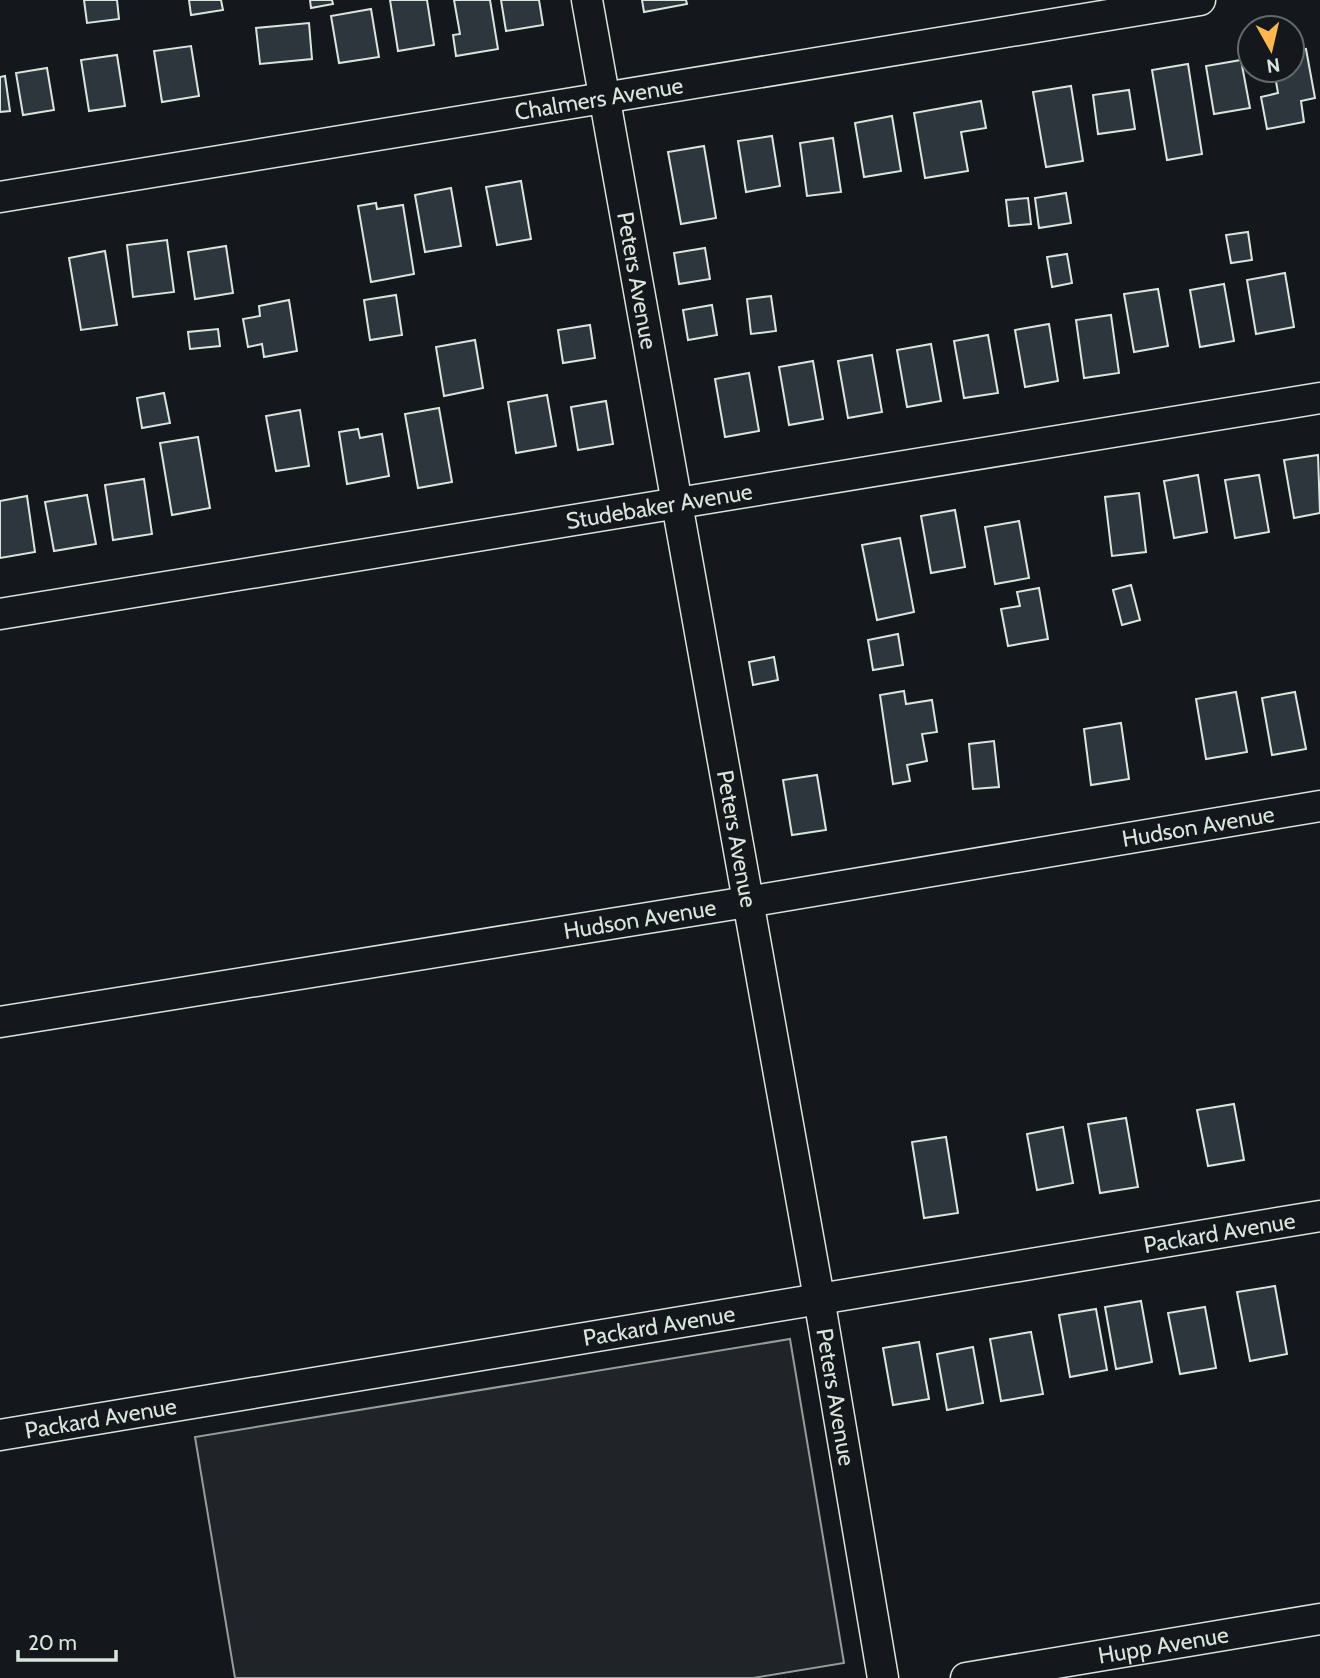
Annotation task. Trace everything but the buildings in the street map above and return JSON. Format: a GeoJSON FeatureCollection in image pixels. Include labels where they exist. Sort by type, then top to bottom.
{"type":"FeatureCollection","features":[{"type":"Feature","properties":{"kind":"street","name":"Peters Avenue"},"geometry":{"type":"LineString","coordinates":[[587,0],[819,1298],[883,1678]]}},
{"type":"Feature","properties":{"kind":"street","name":"Chalmers Avenue"},"geometry":{"type":"LineString","coordinates":[[0,198],[1200,0]]}},
{"type":"Feature","properties":{"kind":"street","name":"Studebaker Avenue"},"geometry":{"type":"LineString","coordinates":[[0,614],[1320,398]]}},
{"type":"Feature","properties":{"kind":"street","name":"Hudson Avenue"},"geometry":{"type":"LineString","coordinates":[[0,1022],[747,902],[1320,806]]}},
{"type":"Feature","properties":{"kind":"street","name":"Packard Avenue"},"geometry":{"type":"LineString","coordinates":[[0,1435],[1320,1216]]}},
{"type":"Feature","properties":{"kind":"street","name":"Hupp Avenue"},"geometry":{"type":"LineString","coordinates":[[966,1678],[1320,1619]]}},
{"type":"Feature","properties":{"kind":"shaded area"},"geometry":{"type":"Polygon","coordinates":[[[790,1339],[844,1663],[753,1678],[235,1678],[195,1437],[790,1339]]]}}]}
